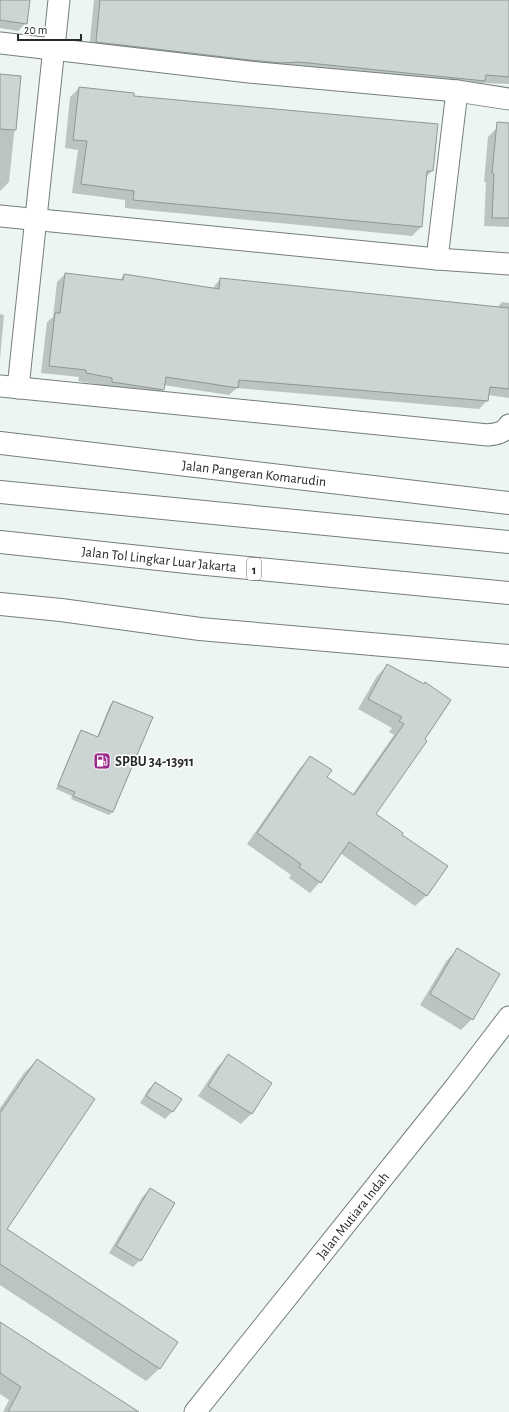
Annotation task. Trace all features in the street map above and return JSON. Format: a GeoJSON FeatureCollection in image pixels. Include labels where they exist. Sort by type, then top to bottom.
{"type":"FeatureCollection","features":[{"type":"Feature","properties":{"kind":"main road","name":"Jalan Pangeran Komarudin"},"geometry":{"type":"LineString","coordinates":[[0,443],[509,503]]}},
{"type":"Feature","properties":{"kind":"main road"},"geometry":{"type":"LineString","coordinates":[[0,492],[509,542]]}},
{"type":"Feature","properties":{"kind":"main road","name":"Jalan Tol Lingkar Luar Jakarta"},"geometry":{"type":"LineString","coordinates":[[0,542],[196,563],[509,593]]}},
{"type":"Feature","properties":{"kind":"main road"},"geometry":{"type":"LineString","coordinates":[[0,604],[61,610],[200,629],[509,656]]}},
{"type":"Feature","properties":{"kind":"street"},"geometry":{"type":"LineString","coordinates":[[59,0],[36,220],[9,387],[488,435],[497,434],[506,429],[509,425]]}},
{"type":"Feature","properties":{"kind":"street"},"geometry":{"type":"LineString","coordinates":[[0,44],[249,72],[457,91],[509,99]]}},
{"type":"Feature","properties":{"kind":"street"},"geometry":{"type":"LineString","coordinates":[[437,258],[457,91]]}},
{"type":"Feature","properties":{"kind":"street"},"geometry":{"type":"LineString","coordinates":[[0,216],[509,264]]}},
{"type":"Feature","properties":{"kind":"street","name":"Jalan Mutiara Indah"},"geometry":{"type":"LineString","coordinates":[[195,1412],[452,1091],[509,1017]]}},
{"type":"Feature","properties":{"kind":"building"},"geometry":{"type":"Polygon","coordinates":[[[0,0],[30,0],[27,24],[0,20],[0,0]]]}},
{"type":"Feature","properties":{"kind":"building"},"geometry":{"type":"Polygon","coordinates":[[[100,0],[509,0],[509,77],[486,75],[485,81],[299,62],[282,63],[250,60],[96,42],[100,0]]]}},
{"type":"Feature","properties":{"kind":"building"},"geometry":{"type":"Polygon","coordinates":[[[0,74],[21,76],[16,130],[0,129],[0,74]]]}},
{"type":"Feature","properties":{"kind":"building"},"geometry":{"type":"Polygon","coordinates":[[[79,87],[134,93],[134,96],[438,124],[433,171],[427,171],[422,227],[133,200],[134,191],[81,184],[87,141],[73,140],[79,87]]]}},
{"type":"Feature","properties":{"kind":"building"},"geometry":{"type":"Polygon","coordinates":[[[497,122],[509,123],[509,218],[492,218],[494,174],[492,173],[497,122]]]}},
{"type":"Feature","properties":{"kind":"building"},"geometry":{"type":"Polygon","coordinates":[[[65,273],[123,280],[124,274],[219,289],[220,278],[509,308],[509,389],[490,387],[488,401],[239,380],[238,388],[166,377],[164,390],[112,382],[112,378],[86,373],[86,370],[49,366],[55,313],[60,313],[65,273]]]}},
{"type":"Feature","properties":{"kind":"building"},"geometry":{"type":"Polygon","coordinates":[[[387,664],[424,684],[425,682],[451,700],[425,739],[427,741],[376,814],[403,833],[402,835],[448,866],[427,896],[349,842],[321,883],[299,867],[301,864],[257,833],[310,756],[332,770],[327,777],[354,795],[404,724],[399,721],[402,717],[368,699],[387,664]]]}},
{"type":"Feature","properties":{"kind":"building","name":"SPBU 34-13911"},"geometry":{"type":"Polygon","coordinates":[[[113,701],[153,717],[113,812],[73,796],[75,792],[58,785],[81,730],[98,737],[113,701]]]}},
{"type":"Feature","properties":{"kind":"building"},"geometry":{"type":"Polygon","coordinates":[[[457,948],[500,974],[473,1020],[430,994],[457,948]]]}},
{"type":"Feature","properties":{"kind":"building"},"geometry":{"type":"Polygon","coordinates":[[[228,1054],[272,1083],[252,1114],[208,1086],[228,1054]]]}},
{"type":"Feature","properties":{"kind":"building"},"geometry":{"type":"Polygon","coordinates":[[[37,1059],[95,1099],[7,1229],[178,1342],[160,1369],[0,1264],[0,1113],[37,1059]]]}},
{"type":"Feature","properties":{"kind":"building"},"geometry":{"type":"Polygon","coordinates":[[[155,1082],[182,1099],[173,1112],[146,1096],[155,1082]]]}},
{"type":"Feature","properties":{"kind":"building"},"geometry":{"type":"Polygon","coordinates":[[[150,1188],[175,1203],[141,1261],[116,1246],[150,1188]]]}},
{"type":"Feature","properties":{"kind":"building"},"geometry":{"type":"Polygon","coordinates":[[[0,1322],[139,1412],[8,1412],[21,1387],[0,1373],[0,1322]]]}},
{"type":"Feature","properties":{"kind":"place","name":"SPBU 34-13911"},"geometry":{"type":"Point","coordinates":[102,761]}}]}
